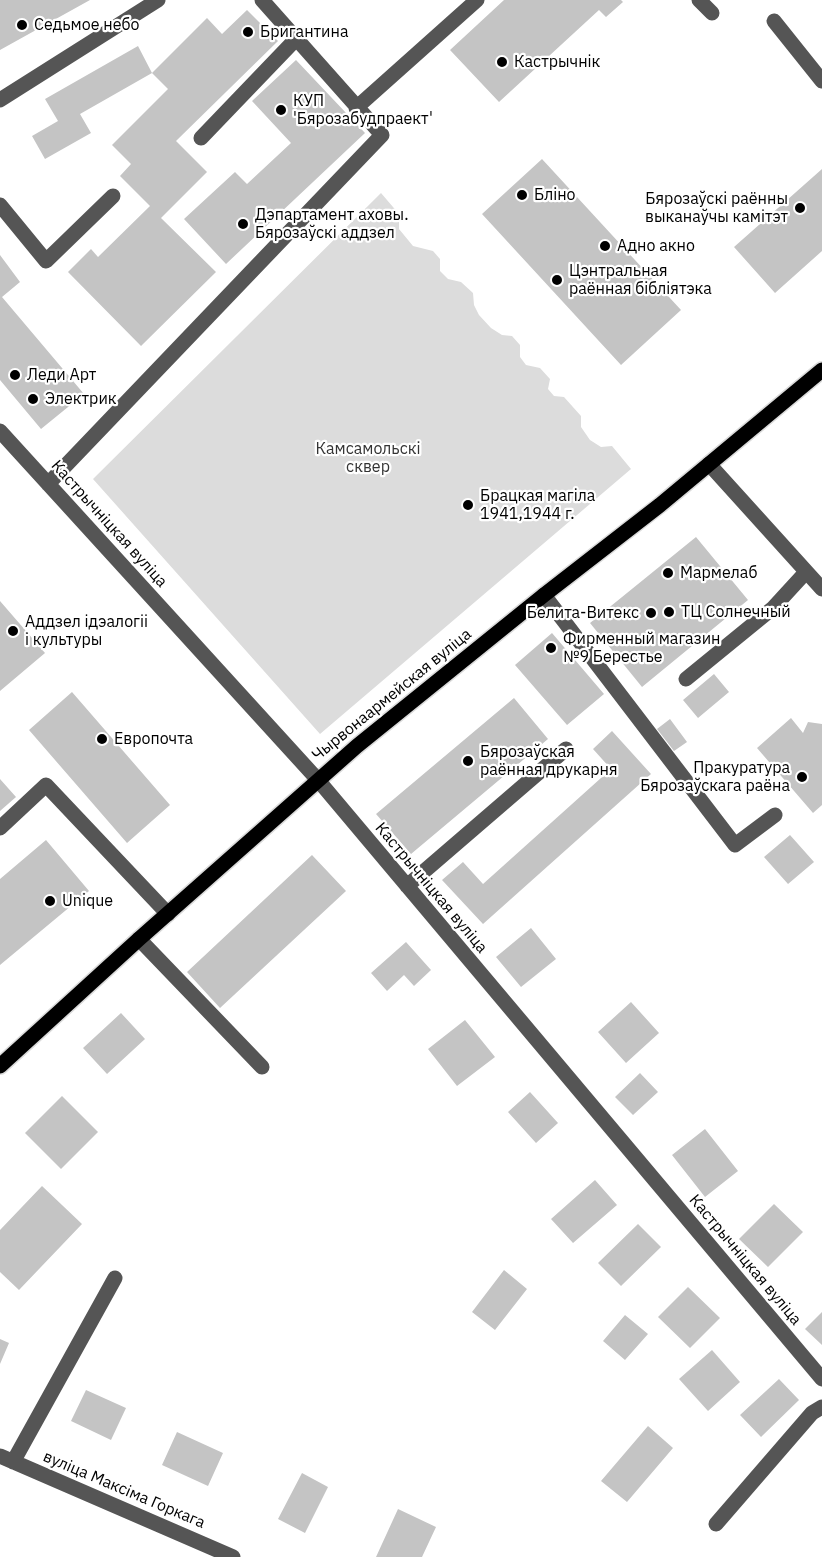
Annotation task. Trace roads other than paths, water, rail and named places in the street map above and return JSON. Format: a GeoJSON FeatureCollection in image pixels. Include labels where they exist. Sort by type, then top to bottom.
{"type":"FeatureCollection","features":[{"type":"Feature","properties":{"kind":"main road","name":"Чырвонаармейская вуліца"},"geometry":{"type":"LineString","coordinates":[[0,1066],[318,780],[544,595],[660,505],[822,370]]}},
{"type":"Feature","properties":{"kind":"street"},"geometry":{"type":"LineString","coordinates":[[0,100],[158,0]]}},
{"type":"Feature","properties":{"kind":"street"},"geometry":{"type":"LineString","coordinates":[[48,484],[382,135],[262,0]]}},
{"type":"Feature","properties":{"kind":"street"},"geometry":{"type":"LineString","coordinates":[[356,108],[477,0]]}},
{"type":"Feature","properties":{"kind":"street"},"geometry":{"type":"LineString","coordinates":[[699,0],[712,13]]}},
{"type":"Feature","properties":{"kind":"street"},"geometry":{"type":"LineString","coordinates":[[774,21],[822,81]]}},
{"type":"Feature","properties":{"kind":"street"},"geometry":{"type":"LineString","coordinates":[[201,138],[296,39]]}},
{"type":"Feature","properties":{"kind":"street"},"geometry":{"type":"LineString","coordinates":[[0,205],[46,261],[113,196]]}},
{"type":"Feature","properties":{"kind":"street","name":"Кастрычніцкая вуліца"},"geometry":{"type":"LineString","coordinates":[[0,431],[318,780],[822,1380]]}},
{"type":"Feature","properties":{"kind":"street"},"geometry":{"type":"LineString","coordinates":[[709,464],[822,589]]}},
{"type":"Feature","properties":{"kind":"street"},"geometry":{"type":"LineString","coordinates":[[686,679],[773,608],[806,572]]}},
{"type":"Feature","properties":{"kind":"street"},"geometry":{"type":"LineString","coordinates":[[544,595],[735,845],[775,815]]}},
{"type":"Feature","properties":{"kind":"street"},"geometry":{"type":"LineString","coordinates":[[407,886],[566,749]]}},
{"type":"Feature","properties":{"kind":"street"},"geometry":{"type":"LineString","coordinates":[[0,828],[46,785],[168,914]]}},
{"type":"Feature","properties":{"kind":"street"},"geometry":{"type":"LineString","coordinates":[[139,939],[262,1067]]}},
{"type":"Feature","properties":{"kind":"street"},"geometry":{"type":"LineString","coordinates":[[6,1459],[115,1278]]}},
{"type":"Feature","properties":{"kind":"street"},"geometry":{"type":"LineString","coordinates":[[716,1524],[812,1413],[822,1407]]}},
{"type":"Feature","properties":{"kind":"street","name":"вуліца Максіма Горкага"},"geometry":{"type":"LineString","coordinates":[[6,1459],[233,1557]]}},
{"type":"Feature","properties":{"kind":"place","name":"Седьмое небо"},"geometry":{"type":"Point","coordinates":[22,25]}},
{"type":"Feature","properties":{"kind":"place","name":"Бригантина"},"geometry":{"type":"Point","coordinates":[248,32]}},
{"type":"Feature","properties":{"kind":"place","name":"Кастрычнік"},"geometry":{"type":"Point","coordinates":[502,62]}},
{"type":"Feature","properties":{"kind":"place","name":"КУП 'Бярозабудпраект'"},"geometry":{"type":"Point","coordinates":[281,110]}},
{"type":"Feature","properties":{"kind":"place","name":"Бліно"},"geometry":{"type":"Point","coordinates":[522,195]}},
{"type":"Feature","properties":{"kind":"place","name":"Бярозаўскі раённы выканаўчы камітэт"},"geometry":{"type":"Point","coordinates":[800,208]}},
{"type":"Feature","properties":{"kind":"place","name":"Дэпартамент аховы. Бярозаўскі аддзел"},"geometry":{"type":"Point","coordinates":[243,224]}},
{"type":"Feature","properties":{"kind":"place","name":"Адно акно"},"geometry":{"type":"Point","coordinates":[605,246]}},
{"type":"Feature","properties":{"kind":"place","name":"Цэнтральная раённая бібліятэка"},"geometry":{"type":"Point","coordinates":[557,280]}},
{"type":"Feature","properties":{"kind":"place","name":"Леди Арт"},"geometry":{"type":"Point","coordinates":[15,375]}},
{"type":"Feature","properties":{"kind":"place","name":"Электрик"},"geometry":{"type":"Point","coordinates":[33,399]}},
{"type":"Feature","properties":{"kind":"place","name":"Брацкая магіла 1941,1944 г."},"geometry":{"type":"Point","coordinates":[468,505]}},
{"type":"Feature","properties":{"kind":"place","name":"Мармелаб"},"geometry":{"type":"Point","coordinates":[668,573]}},
{"type":"Feature","properties":{"kind":"place","name":"ТЦ Солнечный"},"geometry":{"type":"Point","coordinates":[669,612]}},
{"type":"Feature","properties":{"kind":"place","name":"Белита-Витекс"},"geometry":{"type":"Point","coordinates":[651,613]}},
{"type":"Feature","properties":{"kind":"place","name":"Аддзел ідэалогіі і культуры"},"geometry":{"type":"Point","coordinates":[13,631]}},
{"type":"Feature","properties":{"kind":"place","name":"Фирменный магазин №9 Берестье"},"geometry":{"type":"Point","coordinates":[551,648]}},
{"type":"Feature","properties":{"kind":"place","name":"Европочта"},"geometry":{"type":"Point","coordinates":[102,739]}},
{"type":"Feature","properties":{"kind":"place","name":"Бярозаўская раённая друкарня"},"geometry":{"type":"Point","coordinates":[468,761]}},
{"type":"Feature","properties":{"kind":"place","name":"Пракуратура Бярозаўскага раёна"},"geometry":{"type":"Point","coordinates":[802,777]}},
{"type":"Feature","properties":{"kind":"place","name":"Unique"},"geometry":{"type":"Point","coordinates":[50,901]}},
{"type":"Feature","properties":{"kind":"park label","name":"Камсамольскі сквер"},"geometry":{"type":"Point","coordinates":[368,458]}}]}
